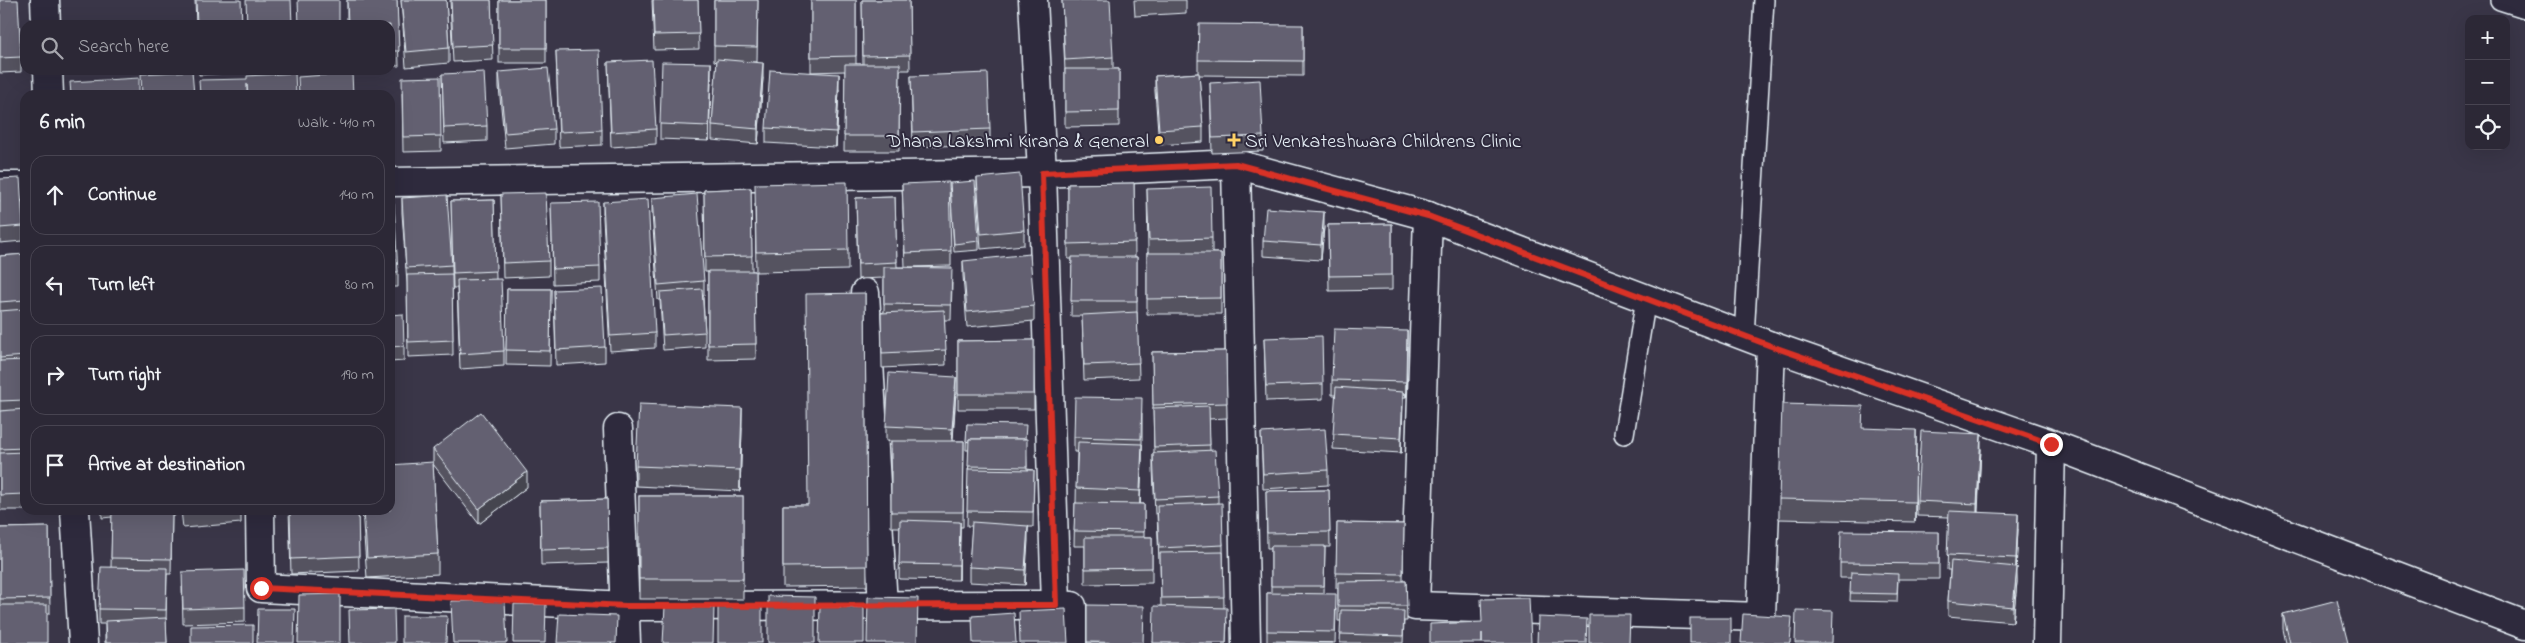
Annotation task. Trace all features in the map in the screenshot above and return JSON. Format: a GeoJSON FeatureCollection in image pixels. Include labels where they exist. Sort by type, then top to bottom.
{"type":"FeatureCollection","features":[{"type":"Feature","properties":{"kind":"street"},"geometry":{"type":"LineString","coordinates":[[45,0],[46,20]]}},
{"type":"Feature","properties":{"kind":"street"},"geometry":{"type":"LineString","coordinates":[[1033,0],[1042,173],[1056,605]]}},
{"type":"Feature","properties":{"kind":"street"},"geometry":{"type":"LineString","coordinates":[[48,75],[49,90]]}},
{"type":"Feature","properties":{"kind":"street"},"geometry":{"type":"LineString","coordinates":[[1236,164],[1246,643]]}},
{"type":"Feature","properties":{"kind":"street"},"geometry":{"type":"LineString","coordinates":[[395,182],[1042,173],[1236,164],[1428,216],[1771,346],[2051,444],[2525,625]]}},
{"type":"Feature","properties":{"kind":"street"},"geometry":{"type":"LineString","coordinates":[[0,186],[20,186]]}},
{"type":"Feature","properties":{"kind":"street"},"geometry":{"type":"LineString","coordinates":[[1428,216],[1414,606],[1761,617],[1771,346]]}},
{"type":"Feature","properties":{"kind":"street"},"geometry":{"type":"LineString","coordinates":[[866,293],[884,606]]}},
{"type":"Feature","properties":{"kind":"street"},"geometry":{"type":"LineString","coordinates":[[618,429],[626,643]]}},
{"type":"Feature","properties":{"kind":"street"},"geometry":{"type":"LineString","coordinates":[[2047,643],[2051,444]]}},
{"type":"Feature","properties":{"kind":"street"},"geometry":{"type":"LineString","coordinates":[[74,515],[83,643]]}},
{"type":"Feature","properties":{"kind":"street"},"geometry":{"type":"LineString","coordinates":[[260,515],[261,588],[626,606],[1072,606],[1072,643]]}},
{"type":"Feature","properties":{"kind":"lane"},"geometry":{"type":"LineString","coordinates":[[1744,336],[1764,0]]}},
{"type":"Feature","properties":{"kind":"lane"},"geometry":{"type":"LineString","coordinates":[[2500,0],[2525,8]]}},
{"type":"Feature","properties":{"kind":"lane"},"geometry":{"type":"LineString","coordinates":[[1624,434],[1646,298]]}},
{"type":"Feature","properties":{"kind":"building"},"geometry":{"type":"Polygon","coordinates":[[[0,0],[18,0],[20,57],[0,58],[0,0]]]}},
{"type":"Feature","properties":{"kind":"building"},"geometry":{"type":"Polygon","coordinates":[[[196,0],[241,0],[242,20],[197,20],[196,0]]]}},
{"type":"Feature","properties":{"kind":"building"},"geometry":{"type":"Polygon","coordinates":[[[246,0],[291,0],[292,20],[247,20],[246,0]]]}},
{"type":"Feature","properties":{"kind":"building"},"geometry":{"type":"Polygon","coordinates":[[[298,0],[339,0],[339,20],[299,20],[298,0]]]}},
{"type":"Feature","properties":{"kind":"building"},"geometry":{"type":"Polygon","coordinates":[[[347,0],[397,0],[399,51],[395,51],[395,20],[348,20],[347,0]]]}},
{"type":"Feature","properties":{"kind":"building"},"geometry":{"type":"Polygon","coordinates":[[[401,0],[446,0],[449,48],[406,52],[401,0]]]}},
{"type":"Feature","properties":{"kind":"building"},"geometry":{"type":"Polygon","coordinates":[[[451,0],[491,0],[493,45],[453,47],[451,0]]]}},
{"type":"Feature","properties":{"kind":"building"},"geometry":{"type":"Polygon","coordinates":[[[499,0],[546,0],[546,48],[499,48],[499,0]]]}},
{"type":"Feature","properties":{"kind":"building"},"geometry":{"type":"Polygon","coordinates":[[[653,0],[698,0],[699,34],[654,35],[653,0]]]}},
{"type":"Feature","properties":{"kind":"building"},"geometry":{"type":"Polygon","coordinates":[[[714,0],[758,0],[757,47],[714,46],[714,0]]]}},
{"type":"Feature","properties":{"kind":"building"},"geometry":{"type":"Polygon","coordinates":[[[811,0],[856,0],[856,56],[811,57],[811,0]]]}},
{"type":"Feature","properties":{"kind":"building"},"geometry":{"type":"Polygon","coordinates":[[[862,0],[909,0],[910,55],[863,56],[862,0]]]}},
{"type":"Feature","properties":{"kind":"building"},"geometry":{"type":"Polygon","coordinates":[[[1062,0],[1110,0],[1113,57],[1065,60],[1062,0]]]}},
{"type":"Feature","properties":{"kind":"building"},"geometry":{"type":"Polygon","coordinates":[[[1199,24],[1303,25],[1303,61],[1198,60],[1199,24]]]}},
{"type":"Feature","properties":{"kind":"building"},"geometry":{"type":"Polygon","coordinates":[[[599,50],[602,130],[559,132],[556,51],[599,50]]]}},
{"type":"Feature","properties":{"kind":"building"},"geometry":{"type":"Polygon","coordinates":[[[717,59],[763,63],[758,129],[712,125],[717,59]]]}},
{"type":"Feature","properties":{"kind":"building"},"geometry":{"type":"Polygon","coordinates":[[[652,60],[656,129],[611,132],[608,62],[652,60]]]}},
{"type":"Feature","properties":{"kind":"building"},"geometry":{"type":"Polygon","coordinates":[[[662,62],[711,63],[709,126],[660,124],[662,62]]]}},
{"type":"Feature","properties":{"kind":"building"},"geometry":{"type":"Polygon","coordinates":[[[845,64],[900,64],[899,136],[844,136],[845,64]]]}},
{"type":"Feature","properties":{"kind":"building"},"geometry":{"type":"Polygon","coordinates":[[[548,68],[554,129],[505,133],[499,72],[548,68]]]}},
{"type":"Feature","properties":{"kind":"building"},"geometry":{"type":"Polygon","coordinates":[[[1065,69],[1119,69],[1119,111],[1065,112],[1065,69]]]}},
{"type":"Feature","properties":{"kind":"building"},"geometry":{"type":"Polygon","coordinates":[[[770,70],[839,74],[836,132],[766,128],[770,70]]]}},
{"type":"Feature","properties":{"kind":"building"},"geometry":{"type":"Polygon","coordinates":[[[484,72],[487,126],[444,128],[442,74],[484,72]]]}},
{"type":"Feature","properties":{"kind":"building"},"geometry":{"type":"Polygon","coordinates":[[[988,73],[990,129],[913,132],[911,76],[988,73]]]}},
{"type":"Feature","properties":{"kind":"building"},"geometry":{"type":"Polygon","coordinates":[[[1199,73],[1203,127],[1159,130],[1155,76],[1199,73]]]}},
{"type":"Feature","properties":{"kind":"building"},"geometry":{"type":"Polygon","coordinates":[[[141,75],[192,75],[194,90],[142,90],[141,75]]]}},
{"type":"Feature","properties":{"kind":"building"},"geometry":{"type":"Polygon","coordinates":[[[295,75],[296,90],[248,90],[247,84],[247,90],[200,90],[199,80],[247,79],[247,76],[295,75]]]}},
{"type":"Feature","properties":{"kind":"building"},"geometry":{"type":"Polygon","coordinates":[[[352,75],[353,90],[299,90],[298,77],[352,75]]]}},
{"type":"Feature","properties":{"kind":"building"},"geometry":{"type":"Polygon","coordinates":[[[440,77],[441,136],[403,137],[402,78],[440,77]]]}},
{"type":"Feature","properties":{"kind":"building"},"geometry":{"type":"Polygon","coordinates":[[[139,78],[139,90],[71,90],[70,82],[139,78]]]}},
{"type":"Feature","properties":{"kind":"building"},"geometry":{"type":"Polygon","coordinates":[[[1260,80],[1263,136],[1212,138],[1210,83],[1260,80]]]}},
{"type":"Feature","properties":{"kind":"building"},"geometry":{"type":"Polygon","coordinates":[[[1020,174],[1024,230],[981,234],[977,178],[1020,174]]]}},
{"type":"Feature","properties":{"kind":"building"},"geometry":{"type":"Polygon","coordinates":[[[20,178],[20,226],[0,228],[0,179],[20,178]]]}},
{"type":"Feature","properties":{"kind":"building"},"geometry":{"type":"Polygon","coordinates":[[[975,181],[979,241],[954,244],[950,183],[975,181]]]}},
{"type":"Feature","properties":{"kind":"building"},"geometry":{"type":"Polygon","coordinates":[[[847,182],[848,250],[756,252],[755,184],[847,182]]]}},
{"type":"Feature","properties":{"kind":"building"},"geometry":{"type":"Polygon","coordinates":[[[949,182],[951,251],[905,253],[902,184],[949,182]]]}},
{"type":"Feature","properties":{"kind":"building"},"geometry":{"type":"Polygon","coordinates":[[[1134,183],[1135,242],[1068,244],[1068,184],[1134,183]]]}},
{"type":"Feature","properties":{"kind":"building"},"geometry":{"type":"Polygon","coordinates":[[[1211,187],[1212,238],[1149,240],[1147,189],[1211,187]]]}},
{"type":"Feature","properties":{"kind":"building"},"geometry":{"type":"Polygon","coordinates":[[[751,188],[752,256],[705,257],[704,190],[751,188]]]}},
{"type":"Feature","properties":{"kind":"building"},"geometry":{"type":"Polygon","coordinates":[[[546,193],[549,261],[503,263],[501,194],[546,193]]]}},
{"type":"Feature","properties":{"kind":"building"},"geometry":{"type":"Polygon","coordinates":[[[697,194],[704,281],[658,285],[652,198],[697,194]]]}},
{"type":"Feature","properties":{"kind":"building"},"geometry":{"type":"Polygon","coordinates":[[[447,195],[452,265],[406,268],[402,198],[447,195]]]}},
{"type":"Feature","properties":{"kind":"building"},"geometry":{"type":"Polygon","coordinates":[[[895,197],[897,262],[858,264],[856,198],[895,197]]]}},
{"type":"Feature","properties":{"kind":"building"},"geometry":{"type":"Polygon","coordinates":[[[648,199],[655,333],[610,336],[603,202],[648,199]]]}},
{"type":"Feature","properties":{"kind":"building"},"geometry":{"type":"Polygon","coordinates":[[[494,200],[496,271],[453,273],[451,201],[494,200]]]}},
{"type":"Feature","properties":{"kind":"building"},"geometry":{"type":"Polygon","coordinates":[[[598,202],[600,267],[553,269],[551,203],[598,202]]]}},
{"type":"Feature","properties":{"kind":"building"},"geometry":{"type":"Polygon","coordinates":[[[1266,208],[1324,212],[1321,245],[1263,241],[1266,208]]]}},
{"type":"Feature","properties":{"kind":"building"},"geometry":{"type":"Polygon","coordinates":[[[395,221],[398,272],[395,272],[395,221]]]}},
{"type":"Feature","properties":{"kind":"building"},"geometry":{"type":"Polygon","coordinates":[[[1392,224],[1392,275],[1329,276],[1328,225],[1392,224]]]}},
{"type":"Feature","properties":{"kind":"building"},"geometry":{"type":"Polygon","coordinates":[[[1147,253],[1221,253],[1221,298],[1147,299],[1147,253]]]}},
{"type":"Feature","properties":{"kind":"building"},"geometry":{"type":"Polygon","coordinates":[[[20,254],[20,300],[0,302],[0,256],[20,254]]]}},
{"type":"Feature","properties":{"kind":"building"},"geometry":{"type":"Polygon","coordinates":[[[1030,254],[1034,306],[967,312],[963,261],[1030,254]]]}},
{"type":"Feature","properties":{"kind":"building"},"geometry":{"type":"Polygon","coordinates":[[[1072,257],[1137,257],[1137,301],[1071,301],[1072,257]]]}},
{"type":"Feature","properties":{"kind":"building"},"geometry":{"type":"Polygon","coordinates":[[[884,267],[952,268],[951,305],[884,304],[884,267]]]}},
{"type":"Feature","properties":{"kind":"building"},"geometry":{"type":"Polygon","coordinates":[[[708,271],[755,271],[756,344],[708,345],[708,271]]]}},
{"type":"Feature","properties":{"kind":"building"},"geometry":{"type":"Polygon","coordinates":[[[452,274],[453,340],[408,342],[407,275],[452,274]]]}},
{"type":"Feature","properties":{"kind":"building"},"geometry":{"type":"Polygon","coordinates":[[[501,279],[504,351],[460,354],[457,280],[501,279]]]}},
{"type":"Feature","properties":{"kind":"building"},"geometry":{"type":"Polygon","coordinates":[[[602,288],[605,347],[556,350],[554,290],[602,288]]]}},
{"type":"Feature","properties":{"kind":"building"},"geometry":{"type":"Polygon","coordinates":[[[507,289],[551,289],[550,351],[506,350],[507,289]]]}},
{"type":"Feature","properties":{"kind":"building"},"geometry":{"type":"Polygon","coordinates":[[[702,289],[705,332],[663,335],[660,292],[702,289]]]}},
{"type":"Feature","properties":{"kind":"building"},"geometry":{"type":"Polygon","coordinates":[[[865,293],[867,566],[783,567],[783,505],[808,505],[806,294],[865,293]]]}},
{"type":"Feature","properties":{"kind":"building"},"geometry":{"type":"Polygon","coordinates":[[[20,309],[20,356],[0,358],[0,311],[20,309]]]}},
{"type":"Feature","properties":{"kind":"building"},"geometry":{"type":"Polygon","coordinates":[[[944,310],[946,350],[882,353],[881,313],[944,310]]]}},
{"type":"Feature","properties":{"kind":"building"},"geometry":{"type":"Polygon","coordinates":[[[1137,312],[1139,363],[1084,365],[1082,315],[1137,312]]]}},
{"type":"Feature","properties":{"kind":"building"},"geometry":{"type":"Polygon","coordinates":[[[403,314],[404,346],[395,347],[395,315],[403,314]]]}},
{"type":"Feature","properties":{"kind":"building"},"geometry":{"type":"Polygon","coordinates":[[[1334,329],[1407,331],[1406,382],[1332,380],[1334,329]]]}},
{"type":"Feature","properties":{"kind":"building"},"geometry":{"type":"Polygon","coordinates":[[[1322,336],[1323,384],[1266,386],[1264,338],[1322,336]]]}},
{"type":"Feature","properties":{"kind":"building"},"geometry":{"type":"Polygon","coordinates":[[[1034,340],[1034,394],[958,394],[958,341],[1034,340]]]}},
{"type":"Feature","properties":{"kind":"building"},"geometry":{"type":"Polygon","coordinates":[[[1226,351],[1227,403],[1153,405],[1152,352],[1226,351]]]}},
{"type":"Feature","properties":{"kind":"building"},"geometry":{"type":"Polygon","coordinates":[[[20,360],[20,400],[0,401],[0,361],[20,360]]]}},
{"type":"Feature","properties":{"kind":"building"},"geometry":{"type":"Polygon","coordinates":[[[889,373],[956,377],[952,429],[886,426],[889,373]]]}},
{"type":"Feature","properties":{"kind":"building"},"geometry":{"type":"Polygon","coordinates":[[[1336,387],[1403,392],[1401,438],[1333,434],[1336,387]]]}},
{"type":"Feature","properties":{"kind":"building"},"geometry":{"type":"Polygon","coordinates":[[[1075,397],[1142,398],[1141,439],[1074,437],[1075,397]]]}},
{"type":"Feature","properties":{"kind":"building"},"geometry":{"type":"Polygon","coordinates":[[[639,404],[742,408],[740,470],[636,466],[639,404]]]}},
{"type":"Feature","properties":{"kind":"building"},"geometry":{"type":"Polygon","coordinates":[[[1782,404],[1863,406],[1862,428],[1916,430],[1915,502],[1779,499],[1782,404]]]}},
{"type":"Feature","properties":{"kind":"building"},"geometry":{"type":"Polygon","coordinates":[[[1209,406],[1210,445],[1154,447],[1153,408],[1209,406]]]}},
{"type":"Feature","properties":{"kind":"building"},"geometry":{"type":"Polygon","coordinates":[[[20,409],[20,448],[0,449],[0,411],[20,409]]]}},
{"type":"Feature","properties":{"kind":"building"},"geometry":{"type":"Polygon","coordinates":[[[481,412],[527,472],[479,509],[433,449],[481,412]]]}},
{"type":"Feature","properties":{"kind":"building"},"geometry":{"type":"Polygon","coordinates":[[[967,424],[1026,425],[1025,439],[969,439],[969,442],[966,441],[967,424]]]}},
{"type":"Feature","properties":{"kind":"building"},"geometry":{"type":"Polygon","coordinates":[[[1325,429],[1328,470],[1263,474],[1261,433],[1325,429]]]}},
{"type":"Feature","properties":{"kind":"building"},"geometry":{"type":"Polygon","coordinates":[[[1921,431],[1981,434],[1977,504],[1917,501],[1921,431]]]}},
{"type":"Feature","properties":{"kind":"building"},"geometry":{"type":"Polygon","coordinates":[[[969,439],[1027,439],[1027,467],[968,466],[969,439]]]}},
{"type":"Feature","properties":{"kind":"building"},"geometry":{"type":"Polygon","coordinates":[[[891,441],[964,441],[963,512],[891,512],[891,441]]]}},
{"type":"Feature","properties":{"kind":"building"},"geometry":{"type":"Polygon","coordinates":[[[1078,442],[1142,444],[1140,491],[1076,488],[1078,442]]]}},
{"type":"Feature","properties":{"kind":"building"},"geometry":{"type":"Polygon","coordinates":[[[1215,450],[1218,496],[1155,499],[1153,453],[1215,450]]]}},
{"type":"Feature","properties":{"kind":"building"},"geometry":{"type":"Polygon","coordinates":[[[20,452],[20,494],[0,495],[0,453],[20,452]]]}},
{"type":"Feature","properties":{"kind":"building"},"geometry":{"type":"Polygon","coordinates":[[[433,462],[438,554],[367,558],[364,515],[395,515],[395,465],[433,462]]]}},
{"type":"Feature","properties":{"kind":"building"},"geometry":{"type":"Polygon","coordinates":[[[968,469],[1034,470],[1033,512],[967,511],[968,469]]]}},
{"type":"Feature","properties":{"kind":"building"},"geometry":{"type":"Polygon","coordinates":[[[1329,490],[1330,532],[1267,533],[1266,491],[1329,490]]]}},
{"type":"Feature","properties":{"kind":"building"},"geometry":{"type":"Polygon","coordinates":[[[639,496],[743,496],[743,579],[639,579],[639,496]]]}},
{"type":"Feature","properties":{"kind":"building"},"geometry":{"type":"Polygon","coordinates":[[[607,499],[608,548],[541,550],[540,501],[607,499]]]}},
{"type":"Feature","properties":{"kind":"building"},"geometry":{"type":"Polygon","coordinates":[[[1075,503],[1144,504],[1144,532],[1074,531],[1075,503]]]}},
{"type":"Feature","properties":{"kind":"building"},"geometry":{"type":"Polygon","coordinates":[[[1222,503],[1223,545],[1159,548],[1157,505],[1222,503]]]}},
{"type":"Feature","properties":{"kind":"building"},"geometry":{"type":"Polygon","coordinates":[[[1949,511],[2018,514],[2016,558],[1947,555],[1949,511]]]}},
{"type":"Feature","properties":{"kind":"building"},"geometry":{"type":"Polygon","coordinates":[[[112,515],[172,515],[171,559],[111,558],[112,515]]]}},
{"type":"Feature","properties":{"kind":"building"},"geometry":{"type":"Polygon","coordinates":[[[290,515],[358,515],[359,556],[291,559],[290,515]]]}},
{"type":"Feature","properties":{"kind":"building"},"geometry":{"type":"Polygon","coordinates":[[[900,520],[960,522],[959,565],[899,564],[900,520]]]}},
{"type":"Feature","properties":{"kind":"building"},"geometry":{"type":"Polygon","coordinates":[[[972,522],[1028,526],[1025,570],[969,567],[972,522]]]}},
{"type":"Feature","properties":{"kind":"building"},"geometry":{"type":"Polygon","coordinates":[[[1337,523],[1404,524],[1403,574],[1336,573],[1337,523]]]}},
{"type":"Feature","properties":{"kind":"building"},"geometry":{"type":"Polygon","coordinates":[[[49,527],[50,598],[0,599],[0,528],[49,527]]]}},
{"type":"Feature","properties":{"kind":"building"},"geometry":{"type":"Polygon","coordinates":[[[1841,531],[1939,532],[1939,564],[1840,563],[1841,531]]]}},
{"type":"Feature","properties":{"kind":"building"},"geometry":{"type":"Polygon","coordinates":[[[1085,537],[1152,537],[1152,568],[1085,569],[1085,537]]]}},
{"type":"Feature","properties":{"kind":"building"},"geometry":{"type":"Polygon","coordinates":[[[1271,546],[1325,546],[1324,586],[1271,586],[1271,546]]]}},
{"type":"Feature","properties":{"kind":"building"},"geometry":{"type":"Polygon","coordinates":[[[1223,552],[1224,597],[1161,598],[1160,553],[1223,552]]]}},
{"type":"Feature","properties":{"kind":"building"},"geometry":{"type":"Polygon","coordinates":[[[1951,561],[2017,567],[2013,607],[1948,601],[1951,561]]]}},
{"type":"Feature","properties":{"kind":"building"},"geometry":{"type":"Polygon","coordinates":[[[101,567],[167,568],[166,610],[99,609],[101,567]]]}},
{"type":"Feature","properties":{"kind":"building"},"geometry":{"type":"Polygon","coordinates":[[[244,570],[245,607],[183,609],[182,572],[244,570]]]}},
{"type":"Feature","properties":{"kind":"building"},"geometry":{"type":"Polygon","coordinates":[[[1851,572],[1898,574],[1897,594],[1850,593],[1851,572]]]}},
{"type":"Feature","properties":{"kind":"building"},"geometry":{"type":"Polygon","coordinates":[[[1406,581],[1407,606],[1338,606],[1338,582],[1406,581]]]}},
{"type":"Feature","properties":{"kind":"building"},"geometry":{"type":"Polygon","coordinates":[[[1267,593],[1336,594],[1335,632],[1267,631],[1267,593]]]}},
{"type":"Feature","properties":{"kind":"building"},"geometry":{"type":"Polygon","coordinates":[[[340,594],[340,643],[298,643],[299,595],[340,594]]]}},
{"type":"Feature","properties":{"kind":"building"},"geometry":{"type":"Polygon","coordinates":[[[768,596],[815,597],[815,643],[768,643],[768,596]]]}},
{"type":"Feature","properties":{"kind":"building"},"geometry":{"type":"Polygon","coordinates":[[[868,597],[918,598],[917,643],[867,643],[868,597]]]}},
{"type":"Feature","properties":{"kind":"building"},"geometry":{"type":"Polygon","coordinates":[[[1529,598],[1531,643],[1430,643],[1430,624],[1482,622],[1481,599],[1529,598]]]}},
{"type":"Feature","properties":{"kind":"building"},"geometry":{"type":"Polygon","coordinates":[[[505,600],[507,643],[453,643],[451,601],[505,600]]]}},
{"type":"Feature","properties":{"kind":"building"},"geometry":{"type":"Polygon","coordinates":[[[2337,600],[2348,643],[2290,643],[2283,614],[2337,600]]]}},
{"type":"Feature","properties":{"kind":"building"},"geometry":{"type":"Polygon","coordinates":[[[514,604],[546,604],[545,643],[513,643],[514,604]]]}},
{"type":"Feature","properties":{"kind":"building"},"geometry":{"type":"Polygon","coordinates":[[[0,605],[47,605],[47,643],[0,643],[0,605]]]}},
{"type":"Feature","properties":{"kind":"building"},"geometry":{"type":"Polygon","coordinates":[[[1087,605],[1144,606],[1143,643],[1087,642],[1087,605]]]}},
{"type":"Feature","properties":{"kind":"building"},"geometry":{"type":"Polygon","coordinates":[[[665,606],[714,607],[713,643],[663,643],[665,606]]]}},
{"type":"Feature","properties":{"kind":"building"},"geometry":{"type":"Polygon","coordinates":[[[718,606],[762,606],[762,643],[718,643],[718,606]]]}},
{"type":"Feature","properties":{"kind":"building"},"geometry":{"type":"Polygon","coordinates":[[[820,606],[864,607],[864,643],[819,643],[820,606]]]}},
{"type":"Feature","properties":{"kind":"building"},"geometry":{"type":"Polygon","coordinates":[[[1154,606],[1227,608],[1226,643],[1153,643],[1154,606]]]}},
{"type":"Feature","properties":{"kind":"building"},"geometry":{"type":"Polygon","coordinates":[[[258,609],[295,609],[294,643],[257,643],[258,609]]]}},
{"type":"Feature","properties":{"kind":"building"},"geometry":{"type":"Polygon","coordinates":[[[394,609],[395,643],[350,643],[349,610],[394,609]]]}},
{"type":"Feature","properties":{"kind":"building"},"geometry":{"type":"Polygon","coordinates":[[[1066,609],[1068,643],[1020,643],[1019,611],[1066,609]]]}},
{"type":"Feature","properties":{"kind":"building"},"geometry":{"type":"Polygon","coordinates":[[[1341,610],[1404,611],[1403,636],[1340,634],[1341,610]]]}},
{"type":"Feature","properties":{"kind":"building"},"geometry":{"type":"Polygon","coordinates":[[[1796,610],[1833,611],[1832,643],[1795,643],[1796,610]]]}},
{"type":"Feature","properties":{"kind":"building"},"geometry":{"type":"Polygon","coordinates":[[[1014,613],[1016,643],[973,643],[972,616],[1014,613]]]}},
{"type":"Feature","properties":{"kind":"building"},"geometry":{"type":"Polygon","coordinates":[[[559,614],[617,616],[616,643],[557,643],[559,614]]]}},
{"type":"Feature","properties":{"kind":"building"},"geometry":{"type":"Polygon","coordinates":[[[1743,614],[1792,617],[1790,643],[1741,643],[1743,614]]]}},
{"type":"Feature","properties":{"kind":"building"},"geometry":{"type":"Polygon","coordinates":[[[1589,615],[1630,615],[1629,643],[1589,643],[1589,615]]]}},
{"type":"Feature","properties":{"kind":"building"},"geometry":{"type":"Polygon","coordinates":[[[402,616],[447,616],[446,643],[402,643],[402,616]]]}},
{"type":"Feature","properties":{"kind":"building"},"geometry":{"type":"Polygon","coordinates":[[[1538,617],[1587,619],[1586,643],[1537,643],[1538,617]]]}},
{"type":"Feature","properties":{"kind":"building"},"geometry":{"type":"Polygon","coordinates":[[[166,618],[167,643],[106,643],[105,621],[166,618]]]}},
{"type":"Feature","properties":{"kind":"building"},"geometry":{"type":"Polygon","coordinates":[[[1690,618],[1731,618],[1731,643],[1690,643],[1690,618]]]}},
{"type":"Feature","properties":{"kind":"building"},"geometry":{"type":"Polygon","coordinates":[[[253,625],[253,643],[191,643],[191,626],[253,625]]]}},
{"type":"Feature","properties":{"kind":"building"},"geometry":{"type":"Polygon","coordinates":[[[1273,641],[1333,643],[1273,643],[1273,641]]]}},
{"type":"Feature","properties":{"kind":"place","name":"Dhana Lakshmi Kirana & General"},"geometry":{"type":"Point","coordinates":[1159,140]}},
{"type":"Feature","properties":{"kind":"place","name":"Sri Venkateshwara Childrens Clinic"},"geometry":{"type":"Point","coordinates":[1234,140]}},
{"type":"Feature","properties":{"kind":"route"},"geometry":{"type":"LineString","coordinates":[[261,588],[626,606],[1056,605],[1042,173],[1236,164],[1428,216],[1771,346],[2051,444]]}}]}
